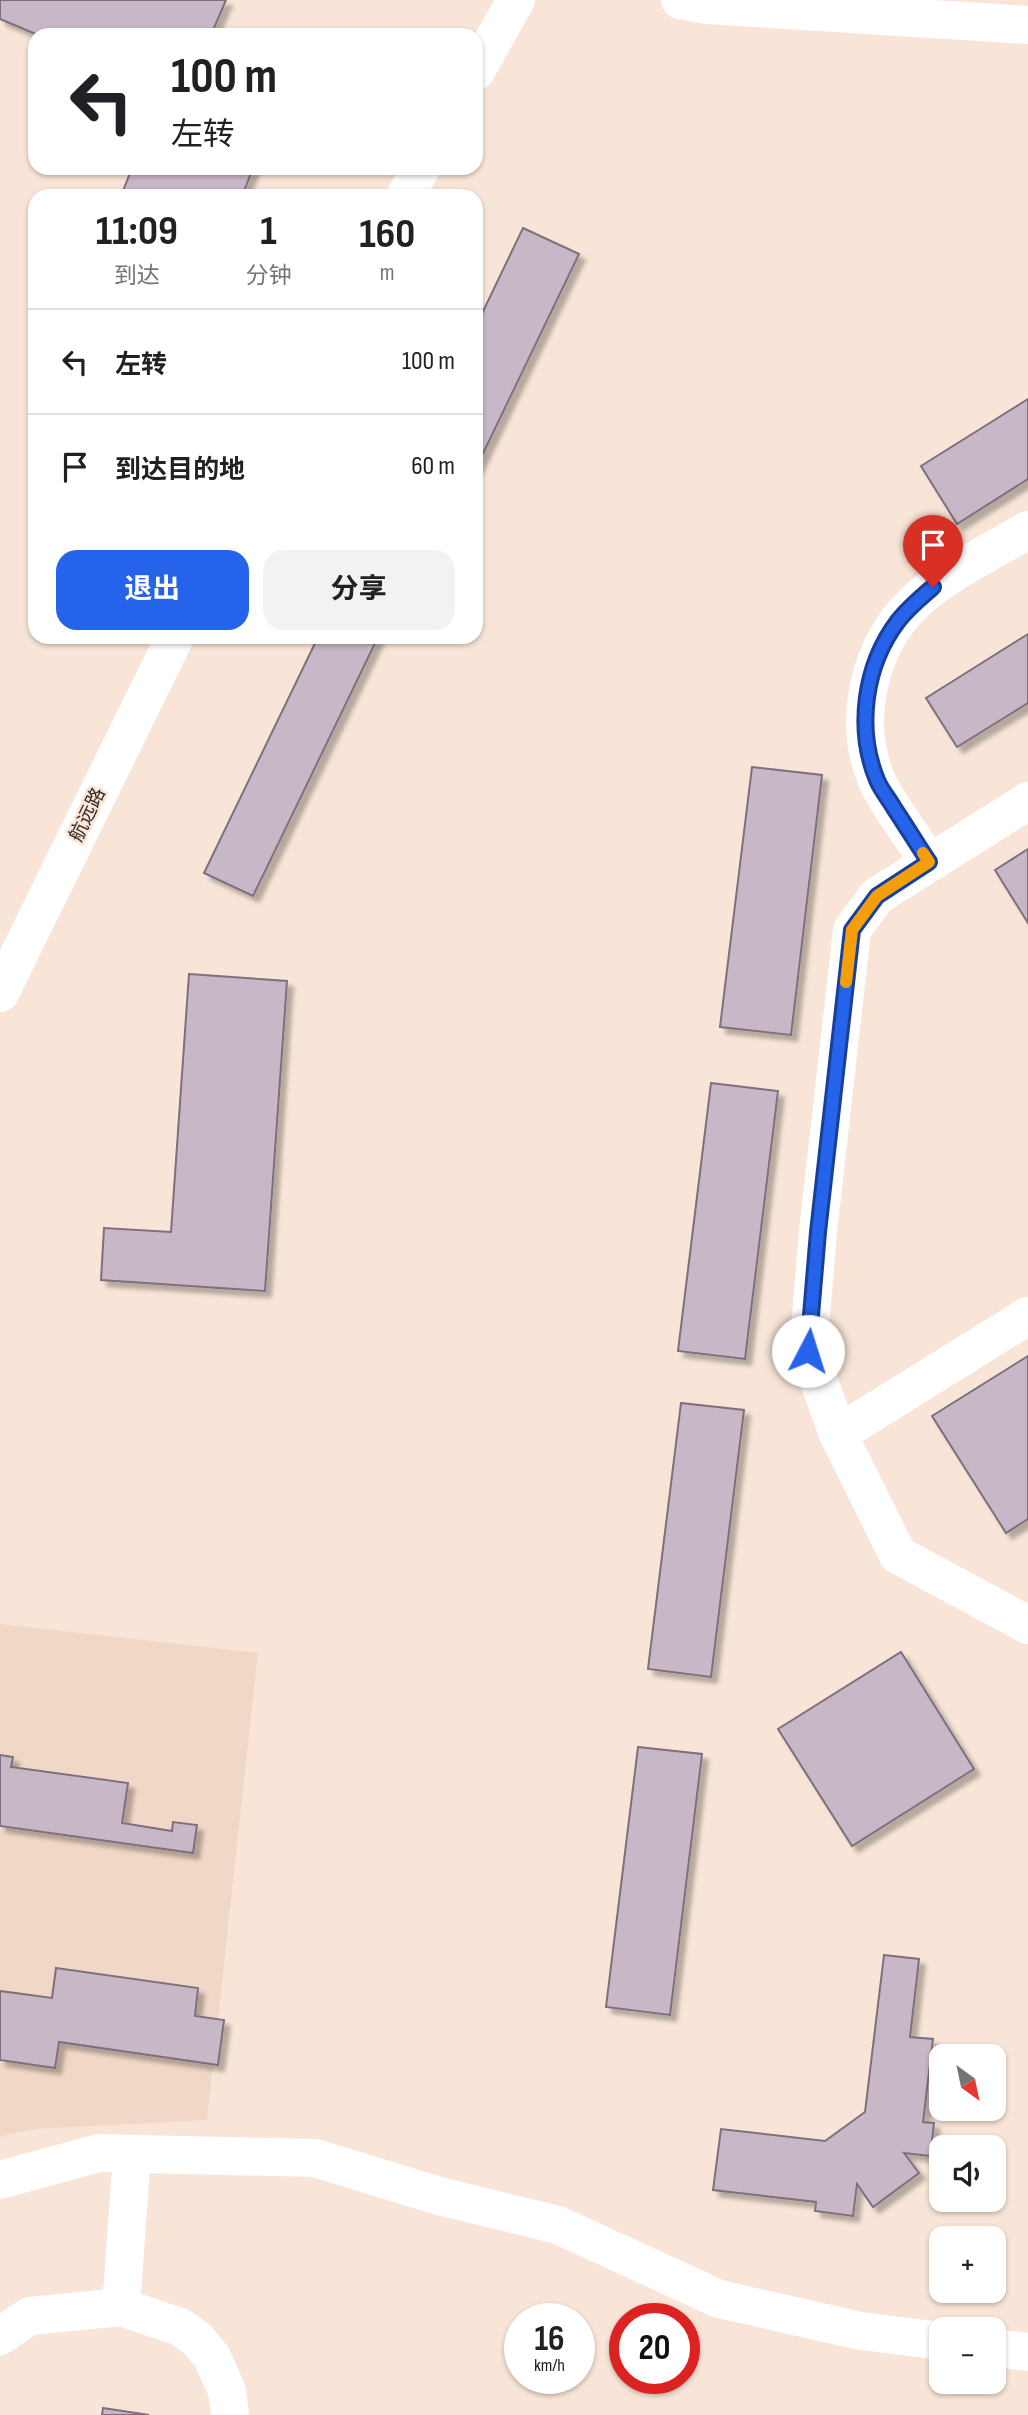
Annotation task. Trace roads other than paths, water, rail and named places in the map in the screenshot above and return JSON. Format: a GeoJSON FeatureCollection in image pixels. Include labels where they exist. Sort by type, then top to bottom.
{"type":"FeatureCollection","features":[{"type":"Feature","properties":{"kind":"street"},"geometry":{"type":"LineString","coordinates":[[483,59],[516,0]]}},
{"type":"Feature","properties":{"kind":"street"},"geometry":{"type":"LineString","coordinates":[[680,0],[707,5],[1028,25]]}},
{"type":"Feature","properties":{"kind":"street"},"geometry":{"type":"LineString","coordinates":[[929,862],[878,782],[870,760],[865,712],[868,688],[885,642],[914,603],[933,587],[1028,530]]}},
{"type":"Feature","properties":{"kind":"street","name":"航远路"},"geometry":{"type":"LineString","coordinates":[[0,993],[172,644]]}},
{"type":"Feature","properties":{"kind":"street"},"geometry":{"type":"LineString","coordinates":[[1028,801],[877,896],[852,930],[818,1232],[808,1351],[838,1434],[898,1555],[1028,1625]]}},
{"type":"Feature","properties":{"kind":"street"},"geometry":{"type":"LineString","coordinates":[[838,1434],[1028,1316]]}},
{"type":"Feature","properties":{"kind":"street"},"geometry":{"type":"LineString","coordinates":[[0,2180],[99,2153],[315,2158],[439,2196],[558,2225],[719,2299],[861,2331],[929,2339]]}},
{"type":"Feature","properties":{"kind":"street"},"geometry":{"type":"LineString","coordinates":[[121,2307],[132,2154]]}},
{"type":"Feature","properties":{"kind":"street"},"geometry":{"type":"LineString","coordinates":[[0,2336],[30,2316],[121,2307],[180,2327],[198,2340],[212,2357],[227,2390],[230,2415]]}},
{"type":"Feature","properties":{"kind":"street"},"geometry":{"type":"LineString","coordinates":[[1006,2349],[1028,2352]]}}]}
